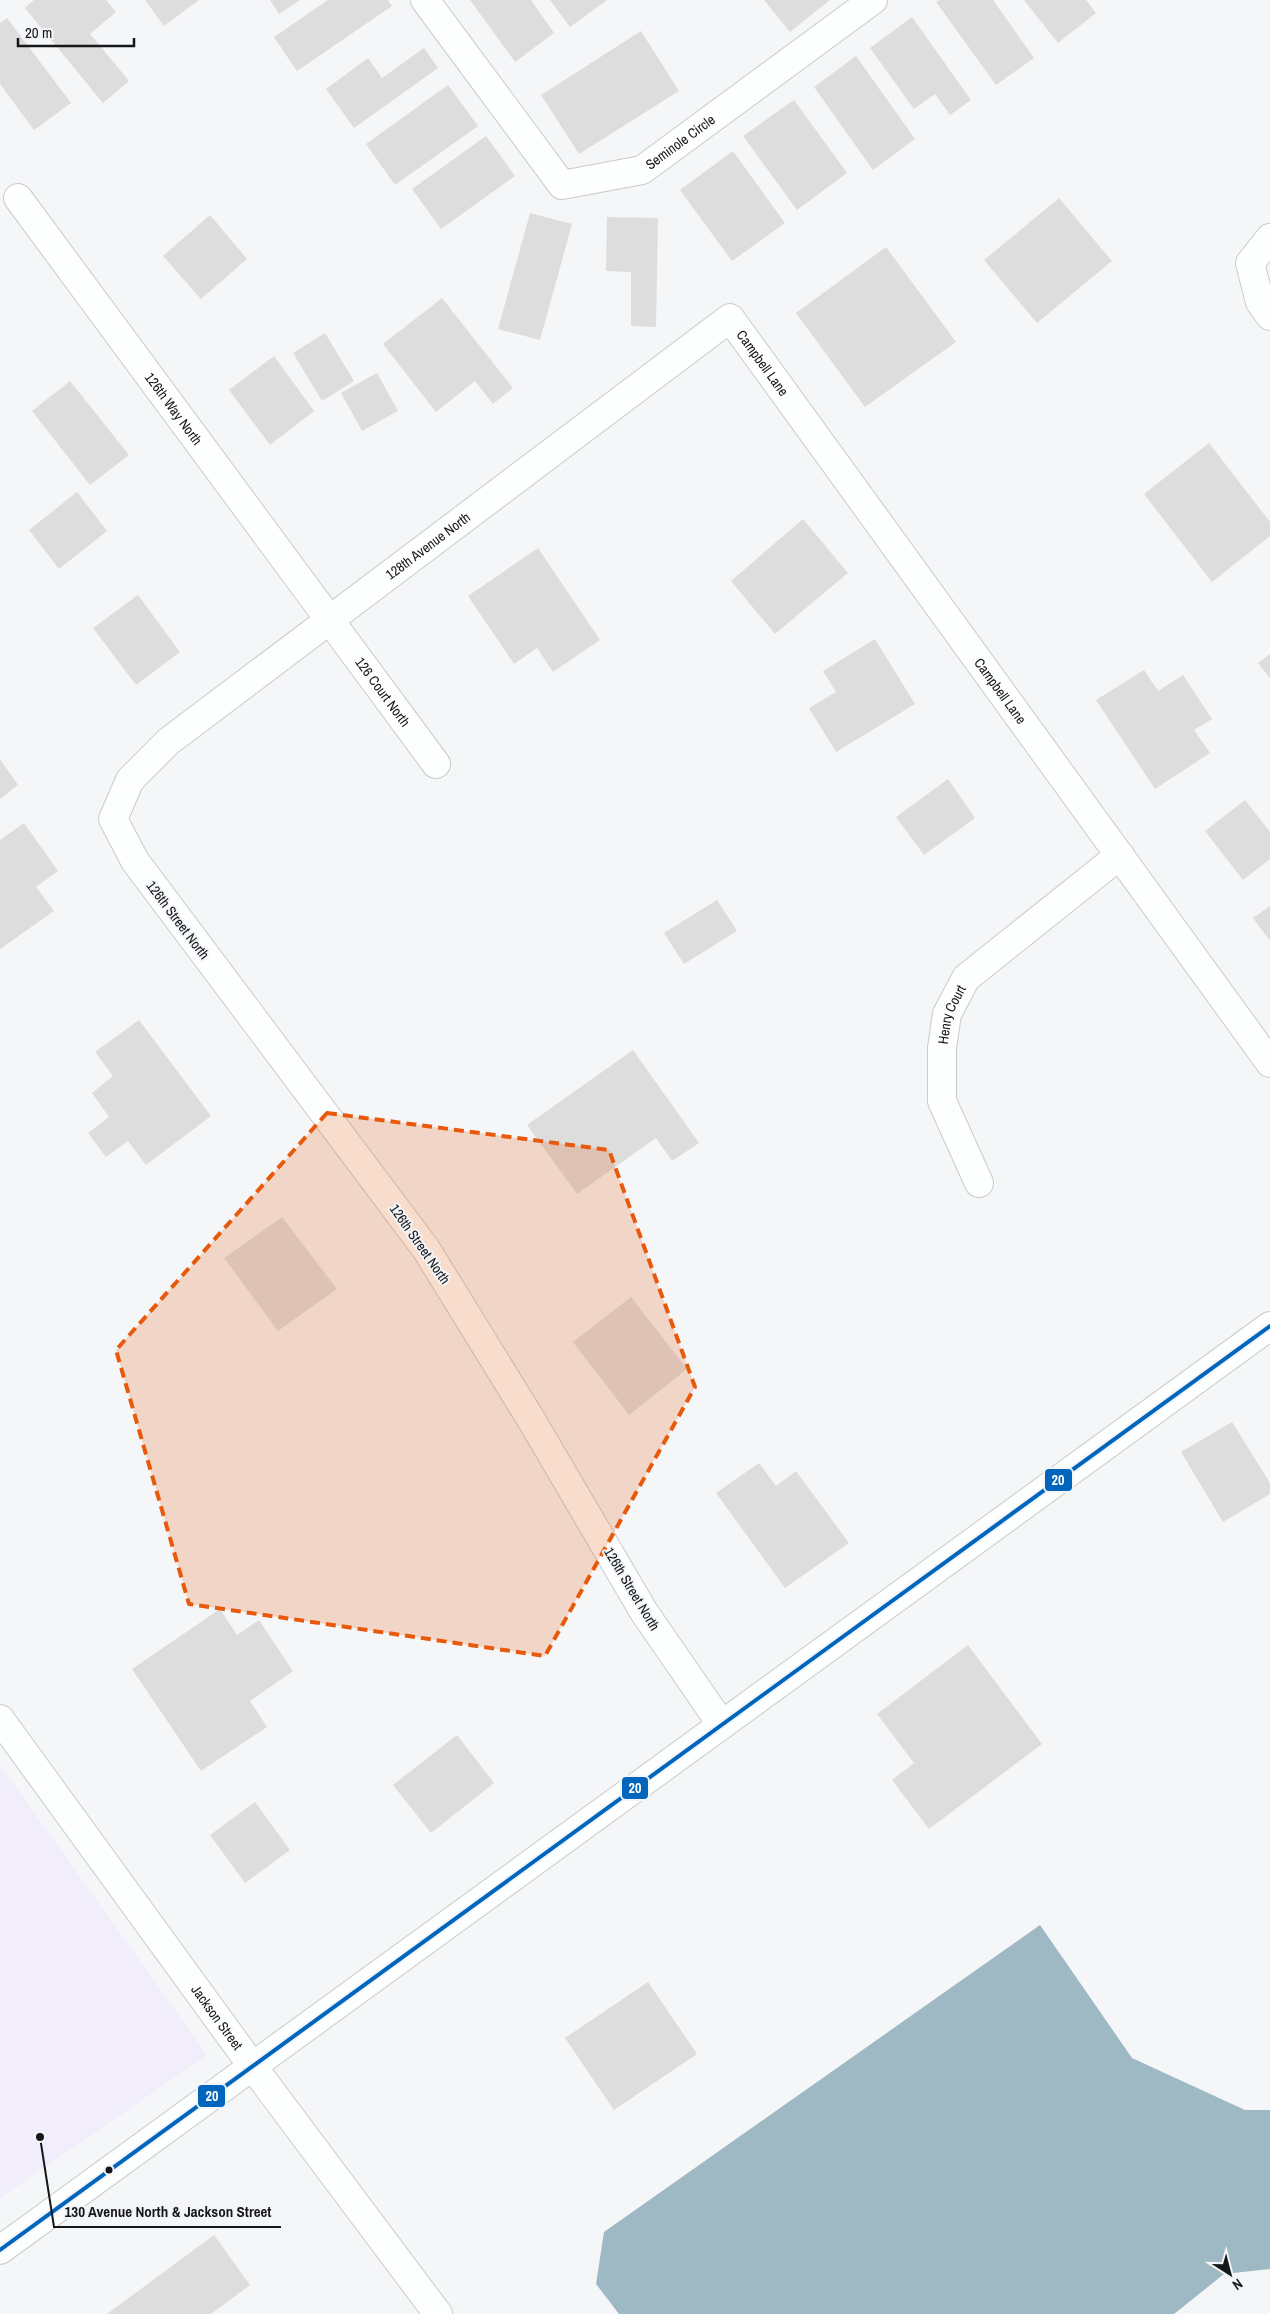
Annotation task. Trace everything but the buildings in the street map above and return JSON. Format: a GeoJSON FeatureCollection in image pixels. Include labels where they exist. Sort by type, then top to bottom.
{"type":"FeatureCollection","features":[{"type":"Feature","properties":{"kind":"street","name":"Seminole Circle"},"geometry":{"type":"LineString","coordinates":[[426,0],[562,185],[642,170],[873,0]]}},
{"type":"Feature","properties":{"kind":"street","name":"126th Way North"},"geometry":{"type":"LineString","coordinates":[[18,198],[329,620]]}},
{"type":"Feature","properties":{"kind":"street"},"geometry":{"type":"LineString","coordinates":[[1265,309],[1250,263],[1270,238]]}},
{"type":"Feature","properties":{"kind":"street","name":"128th Avenue North"},"geometry":{"type":"LineString","coordinates":[[130,780],[169,741],[730,318]]}},
{"type":"Feature","properties":{"kind":"street","name":"Campbell Lane"},"geometry":{"type":"LineString","coordinates":[[730,318],[1270,1063]]}},
{"type":"Feature","properties":{"kind":"street","name":"126 Court North"},"geometry":{"type":"LineString","coordinates":[[329,620],[436,764]]}},
{"type":"Feature","properties":{"kind":"street","name":"126th Street North"},"geometry":{"type":"LineString","coordinates":[[130,780],[113,819],[134,861],[426,1249],[532,1420],[644,1612],[722,1724]]}},
{"type":"Feature","properties":{"kind":"street","name":"Henry Court"},"geometry":{"type":"LineString","coordinates":[[979,1183],[942,1101],[942,1048],[947,1014],[966,978],[1120,855]]}},
{"type":"Feature","properties":{"kind":"street"},"geometry":{"type":"LineString","coordinates":[[0,2250],[1270,1326]]}},
{"type":"Feature","properties":{"kind":"street","name":"Jackson Street"},"geometry":{"type":"LineString","coordinates":[[0,1719],[253,2067],[438,2314]]}},
{"type":"Feature","properties":{"kind":"highlighted area"},"geometry":{"type":"Polygon","coordinates":[[[327,1113],[609,1150],[695,1387],[545,1656],[189,1604],[116,1350],[327,1113]]]}},
{"type":"Feature","properties":{"kind":"shaded area"},"geometry":{"type":"Polygon","coordinates":[[[0,1765],[207,2055],[0,2198],[0,1765]]]}},
{"type":"Feature","properties":{"kind":"water"},"geometry":{"type":"Polygon","coordinates":[[[1040,1925],[1132,2058],[1245,2110],[1270,2110],[1270,2269],[1224,2274],[1174,2314],[619,2314],[596,2284],[604,2232],[1040,1925]]]}},
{"type":"Feature","properties":{"kind":"transit line","name":"20"},"geometry":{"type":"LineString","coordinates":[[0,2250],[1270,1326]]}},
{"type":"Feature","properties":{"kind":"place","name":"130 Avenue North & Jackson Street"},"geometry":{"type":"Point","coordinates":[40,2137]}}]}
